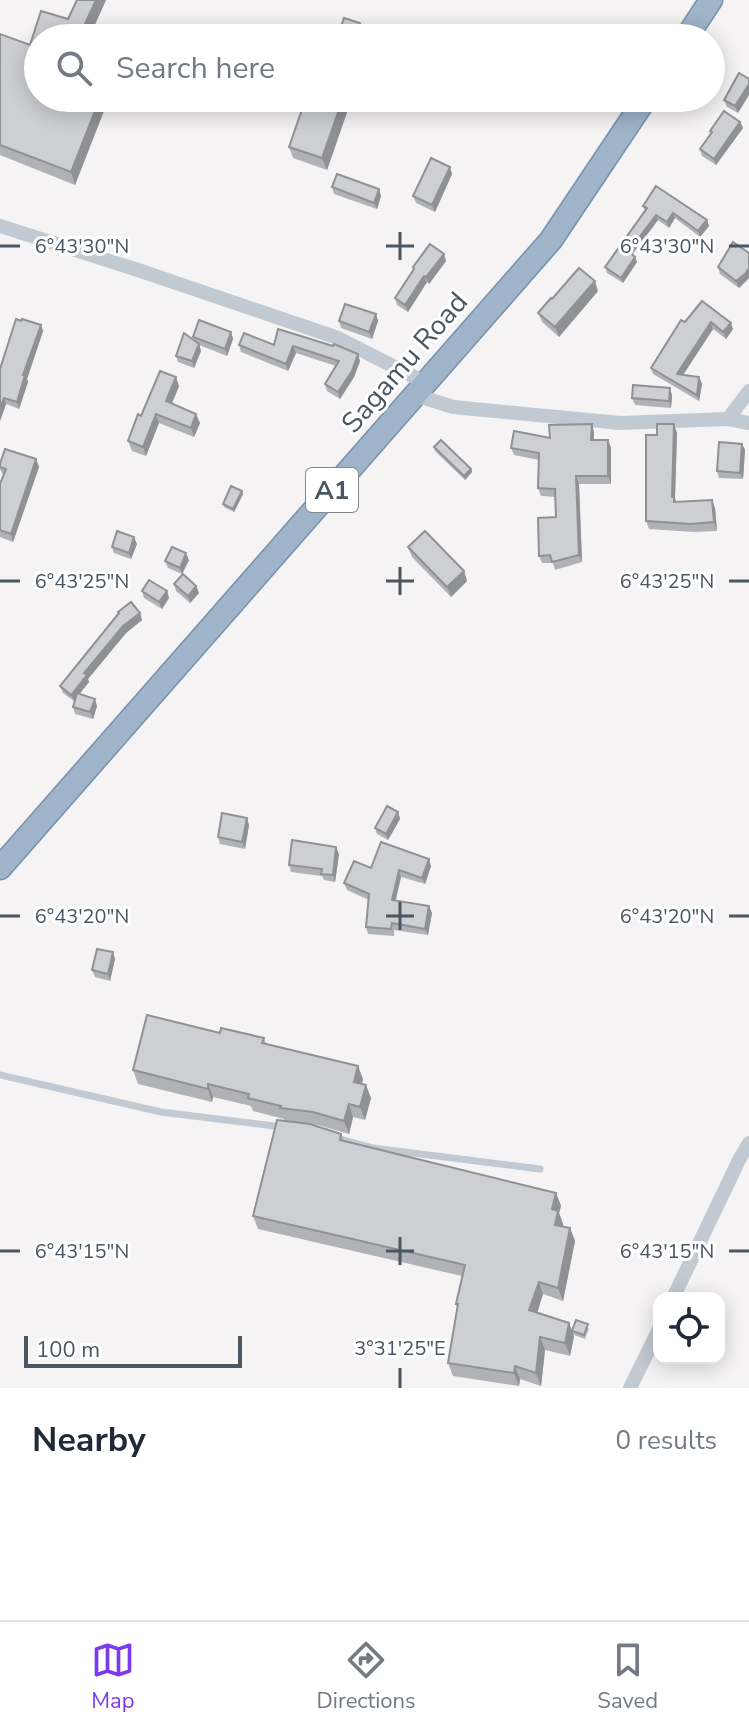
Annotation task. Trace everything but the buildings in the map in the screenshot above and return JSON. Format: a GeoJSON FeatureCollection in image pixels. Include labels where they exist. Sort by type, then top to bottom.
{"type":"FeatureCollection","features":[{"type":"Feature","properties":{"kind":"highway"},"geometry":{"type":"LineString","coordinates":[[695,24],[711,0]]}},
{"type":"Feature","properties":{"kind":"highway","name":"Sagamu Road"},"geometry":{"type":"LineString","coordinates":[[0,868],[551,240],[637,112]]}},
{"type":"Feature","properties":{"kind":"street"},"geometry":{"type":"LineString","coordinates":[[0,226],[338,338],[453,407],[620,423],[728,419],[749,423]]}},
{"type":"Feature","properties":{"kind":"street"},"geometry":{"type":"LineString","coordinates":[[728,419],[749,391]]}},
{"type":"Feature","properties":{"kind":"street"},"geometry":{"type":"LineString","coordinates":[[676,1292],[749,1143]]}},
{"type":"Feature","properties":{"kind":"street"},"geometry":{"type":"LineString","coordinates":[[630,1388],[653,1341]]}},
{"type":"Feature","properties":{"kind":"lane"},"geometry":{"type":"LineString","coordinates":[[0,1075],[161,1112],[285,1127]]}},
{"type":"Feature","properties":{"kind":"lane"},"geometry":{"type":"LineString","coordinates":[[330,1135],[373,1148],[540,1169]]}}]}
